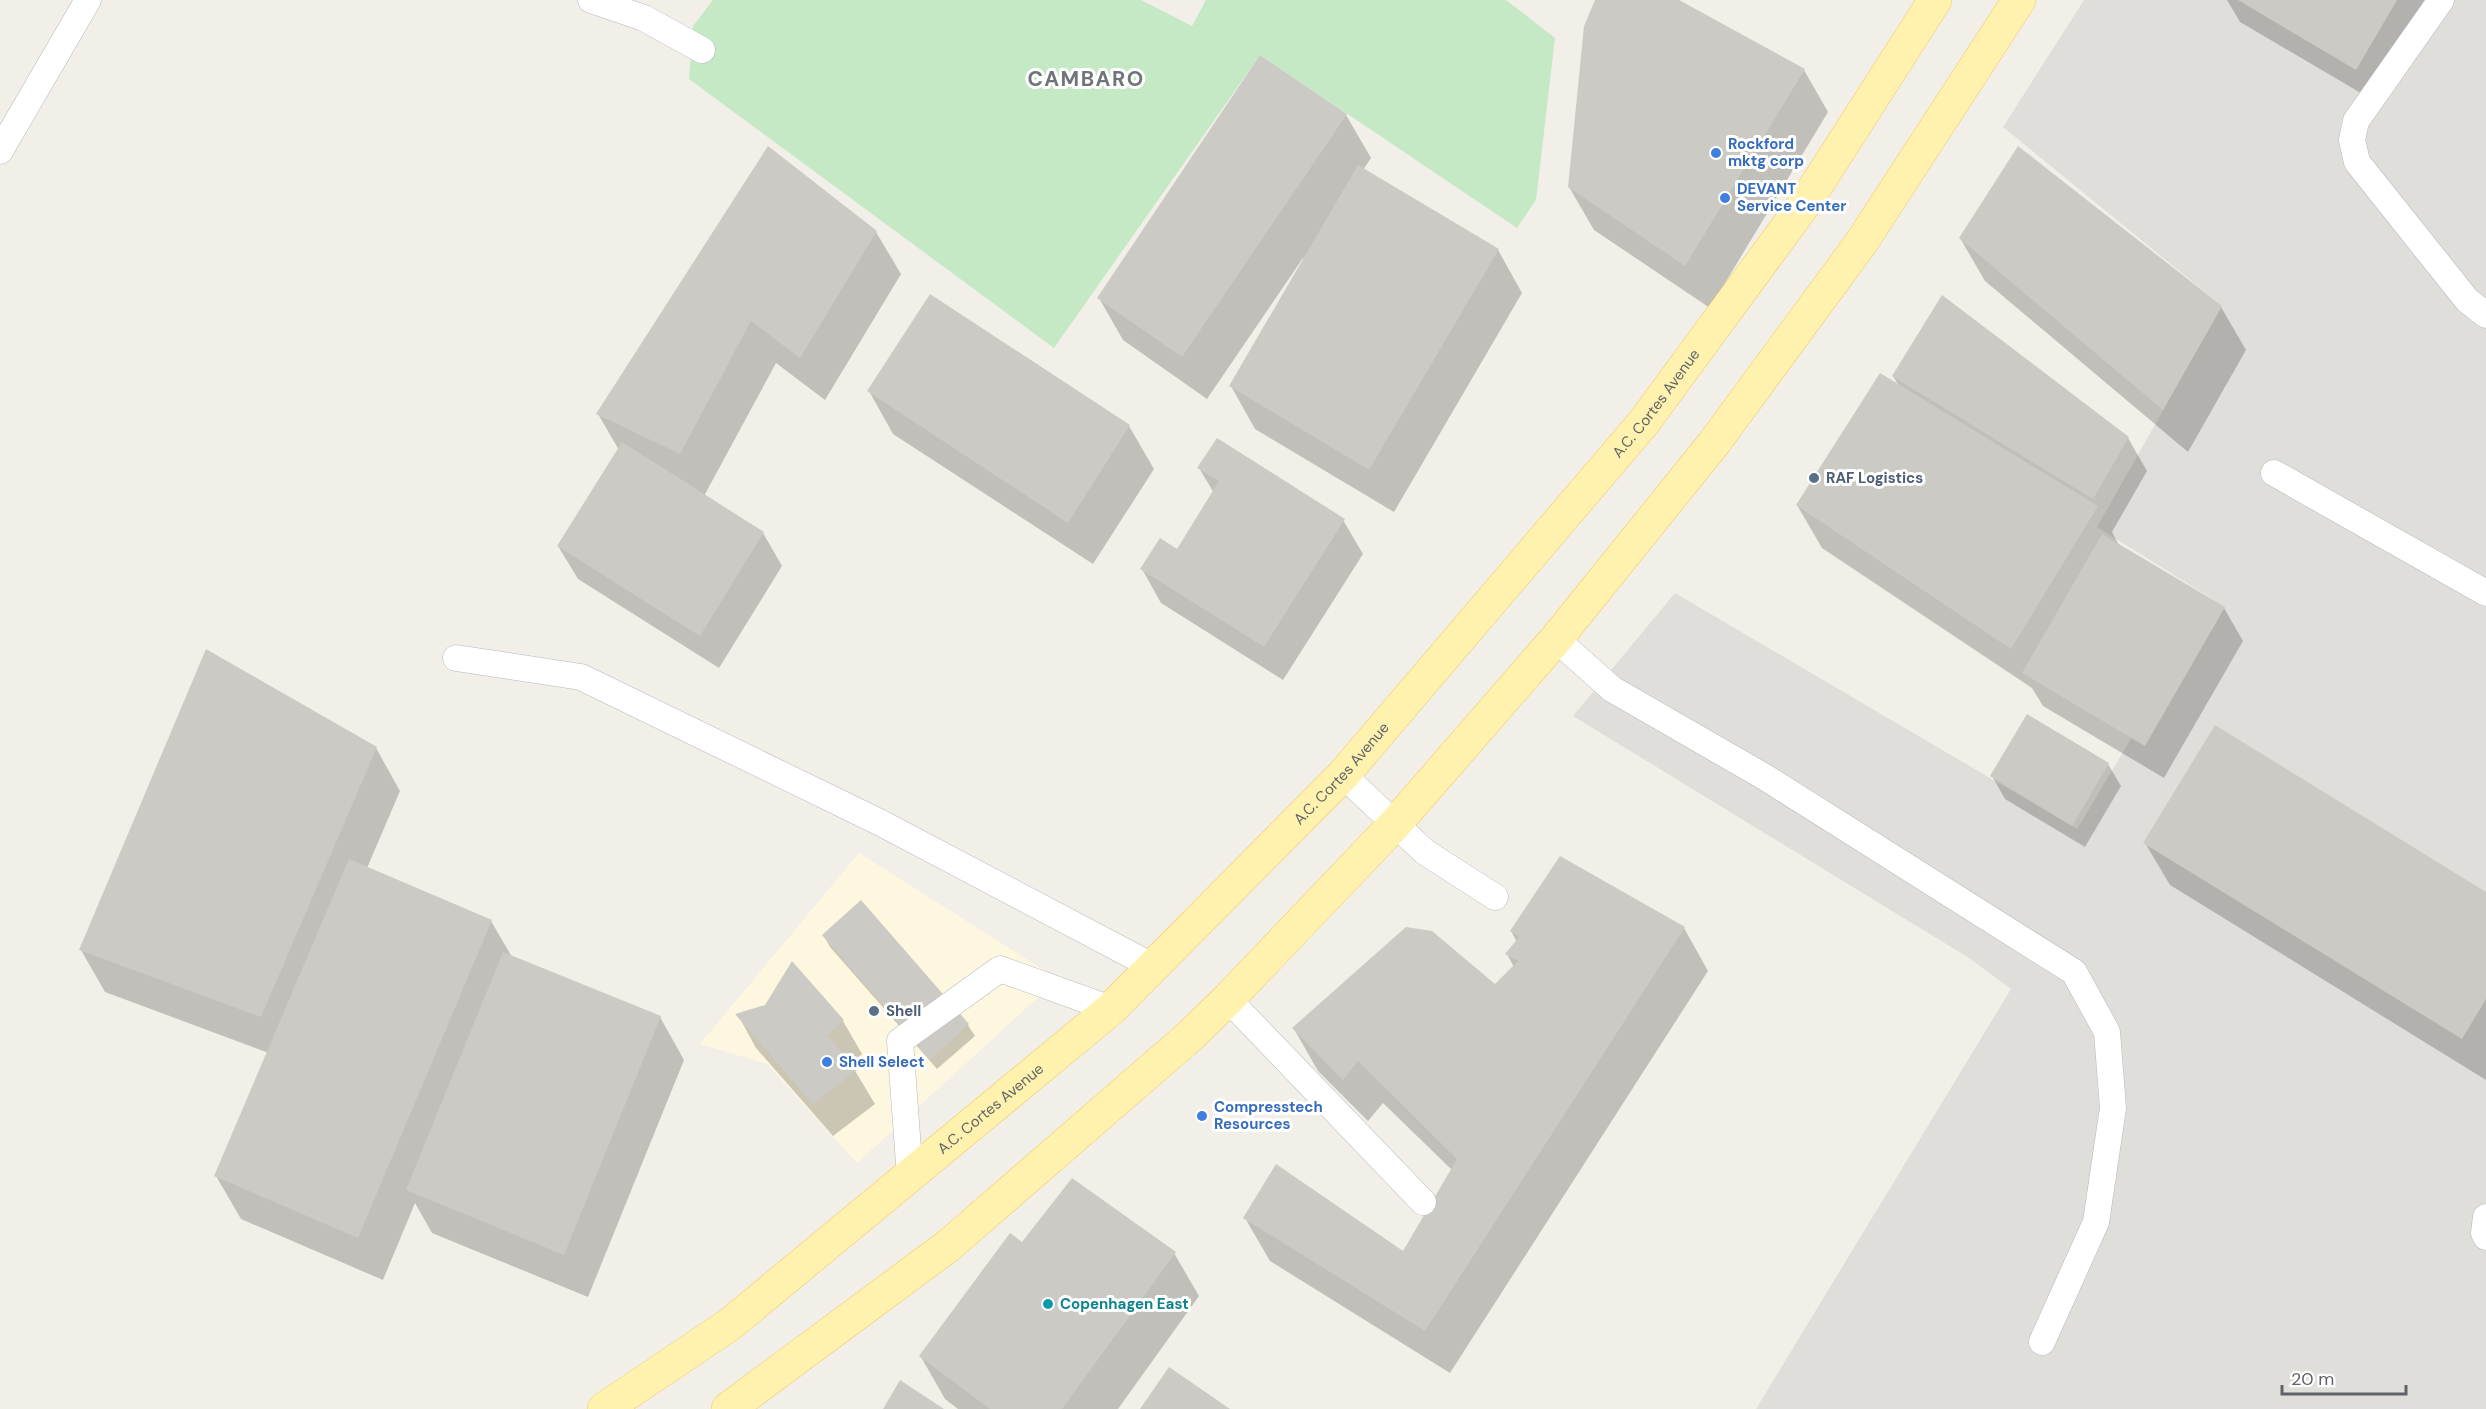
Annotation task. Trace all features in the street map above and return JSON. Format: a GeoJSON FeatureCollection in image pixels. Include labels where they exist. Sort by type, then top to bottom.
{"type":"FeatureCollection","features":[{"type":"Feature","properties":{"kind":"main road","name":"A.C. Cortes Avenue"},"geometry":{"type":"LineString","coordinates":[[604,1409],[729,1324],[910,1178],[1111,1009],[1342,775],[1644,422],[1805,203],[1935,0]]}},
{"type":"Feature","properties":{"kind":"main road"},"geometry":{"type":"LineString","coordinates":[[728,1409],[948,1246],[1190,1036],[1395,824],[1556,639],[1714,443],[1862,243],[2019,0]]}},
{"type":"Feature","properties":{"kind":"lane"},"geometry":{"type":"LineString","coordinates":[[0,151],[88,0]]}},
{"type":"Feature","properties":{"kind":"lane"},"geometry":{"type":"LineString","coordinates":[[591,0],[644,18],[702,50]]}},
{"type":"Feature","properties":{"kind":"lane"},"geometry":{"type":"LineString","coordinates":[[2441,0],[2356,121],[2352,140],[2357,162],[2467,300],[2486,315]]}},
{"type":"Feature","properties":{"kind":"lane"},"geometry":{"type":"LineString","coordinates":[[2274,473],[2486,593]]}},
{"type":"Feature","properties":{"kind":"lane"},"geometry":{"type":"LineString","coordinates":[[1556,639],[1612,689],[1763,776],[2074,972],[2106,1032],[2113,1108],[2096,1222],[2042,1342]]}},
{"type":"Feature","properties":{"kind":"lane"},"geometry":{"type":"LineString","coordinates":[[456,658],[581,677],[881,823],[1154,967]]}},
{"type":"Feature","properties":{"kind":"lane"},"geometry":{"type":"LineString","coordinates":[[1342,775],[1425,852],[1494,897]]}},
{"type":"Feature","properties":{"kind":"lane"},"geometry":{"type":"LineString","coordinates":[[910,1178],[900,1041],[1000,969],[1111,1009]]}},
{"type":"Feature","properties":{"kind":"lane"},"geometry":{"type":"LineString","coordinates":[[1228,999],[1423,1202]]}},
{"type":"Feature","properties":{"kind":"lane"},"geometry":{"type":"LineString","coordinates":[[2486,1217],[2484,1233],[2486,1237]]}},
{"type":"Feature","properties":{"kind":"shaded area"},"geometry":{"type":"Polygon","coordinates":[[[2084,0],[2486,0],[2486,1409],[1756,1409],[2011,989],[1969,958],[1573,716],[1675,593],[2077,829],[2214,600],[2097,527],[2222,306],[2003,127],[2084,0]]]}},
{"type":"Feature","properties":{"kind":"shaded area","name":"Shell"},"geometry":{"type":"Polygon","coordinates":[[[859,853],[1058,979],[857,1163],[767,1064],[700,1044],[859,853]]]}},
{"type":"Feature","properties":{"kind":"green space"},"geometry":{"type":"Polygon","coordinates":[[[713,0],[1141,0],[1192,26],[1206,0],[1506,0],[1555,38],[1536,200],[1517,228],[1260,55],[1054,348],[689,79],[693,26],[713,0]]]}},
{"type":"Feature","properties":{"kind":"building"},"geometry":{"type":"Polygon","coordinates":[[[1595,0],[1679,0],[1805,69],[1685,266],[1568,187],[1584,26],[1595,0]]]}},
{"type":"Feature","properties":{"kind":"building"},"geometry":{"type":"Polygon","coordinates":[[[2238,0],[2397,0],[2356,70],[2238,0]]]}},
{"type":"Feature","properties":{"kind":"building"},"geometry":{"type":"Polygon","coordinates":[[[1260,55],[1347,114],[1182,357],[1097,298],[1260,55]]]}},
{"type":"Feature","properties":{"kind":"building"},"geometry":{"type":"Polygon","coordinates":[[[768,146],[877,231],[800,358],[751,321],[680,454],[596,414],[768,146]]]}},
{"type":"Feature","properties":{"kind":"building"},"geometry":{"type":"Polygon","coordinates":[[[2018,146],[2222,306],[2163,410],[1959,238],[2018,146]]]}},
{"type":"Feature","properties":{"kind":"building"},"geometry":{"type":"Polygon","coordinates":[[[1358,165],[1499,249],[1369,470],[1229,386],[1358,165]]]}},
{"type":"Feature","properties":{"kind":"building"},"geometry":{"type":"Polygon","coordinates":[[[930,294],[1130,425],[1068,523],[867,391],[930,294]]]}},
{"type":"Feature","properties":{"kind":"building"},"geometry":{"type":"Polygon","coordinates":[[[1942,295],[2129,437],[2093,499],[1892,376],[1942,295]]]}},
{"type":"Feature","properties":{"kind":"building"},"geometry":{"type":"Polygon","coordinates":[[[1880,373],[2098,506],[2011,649],[1796,505],[1880,373]]]}},
{"type":"Feature","properties":{"kind":"building"},"geometry":{"type":"Polygon","coordinates":[[[1217,438],[1345,519],[1264,647],[1140,569],[1160,538],[1177,549],[1219,481],[1197,468],[1217,438]]]}},
{"type":"Feature","properties":{"kind":"building"},"geometry":{"type":"Polygon","coordinates":[[[622,442],[764,532],[700,636],[557,546],[622,442]]]}},
{"type":"Feature","properties":{"kind":"building"},"geometry":{"type":"Polygon","coordinates":[[[2102,534],[2225,607],[2145,746],[2022,673],[2102,534]]]}},
{"type":"Feature","properties":{"kind":"building"},"geometry":{"type":"Polygon","coordinates":[[[206,649],[377,747],[261,1017],[79,950],[206,649]]]}},
{"type":"Feature","properties":{"kind":"building"},"geometry":{"type":"Polygon","coordinates":[[[2027,714],[2109,763],[2072,826],[1990,776],[2027,714]]]}},
{"type":"Feature","properties":{"kind":"building"},"geometry":{"type":"Polygon","coordinates":[[[2215,725],[2486,892],[2486,999],[2462,1039],[2143,843],[2215,725]]]}},
{"type":"Feature","properties":{"kind":"building"},"geometry":{"type":"Polygon","coordinates":[[[1560,856],[1685,927],[1425,1331],[1243,1218],[1276,1164],[1403,1251],[1457,1159],[1358,1061],[1343,1080],[1292,1028],[1406,927],[1432,931],[1495,984],[1518,961],[1505,954],[1519,937],[1510,931],[1560,856]]]}},
{"type":"Feature","properties":{"kind":"building"},"geometry":{"type":"Polygon","coordinates":[[[349,859],[492,920],[358,1238],[214,1176],[349,859]]]}},
{"type":"Feature","properties":{"kind":"building"},"geometry":{"type":"Polygon","coordinates":[[[861,900],[969,1024],[930,1060],[822,935],[861,900]]]}},
{"type":"Feature","properties":{"kind":"building"},"geometry":{"type":"Polygon","coordinates":[[[503,952],[661,1016],[564,1255],[406,1190],[503,952]]]}},
{"type":"Feature","properties":{"kind":"building"},"geometry":{"type":"Polygon","coordinates":[[[792,961],[844,1020],[827,1035],[857,1070],[813,1104],[735,1014],[765,1005],[792,961]]]}},
{"type":"Feature","properties":{"kind":"building","name":"Copenhagen East"},"geometry":{"type":"Polygon","coordinates":[[[1072,1178],[1176,1252],[1062,1409],[990,1409],[919,1356],[1010,1233],[1022,1242],[1072,1178]]]}},
{"type":"Feature","properties":{"kind":"building"},"geometry":{"type":"Polygon","coordinates":[[[1169,1367],[1230,1409],[1140,1409],[1169,1367]]]}},
{"type":"Feature","properties":{"kind":"building"},"geometry":{"type":"Polygon","coordinates":[[[900,1380],[944,1409],[883,1409],[900,1380]]]}},
{"type":"Feature","properties":{"kind":"place","name":"Rockford mktg corp"},"geometry":{"type":"Point","coordinates":[1716,153]}},
{"type":"Feature","properties":{"kind":"place","name":"DEVANT Service Center"},"geometry":{"type":"Point","coordinates":[1725,198]}},
{"type":"Feature","properties":{"kind":"place","name":"RAF Logistics"},"geometry":{"type":"Point","coordinates":[1814,478]}},
{"type":"Feature","properties":{"kind":"place","name":"Shell"},"geometry":{"type":"Point","coordinates":[874,1011]}},
{"type":"Feature","properties":{"kind":"place","name":"Shell Select"},"geometry":{"type":"Point","coordinates":[827,1062]}},
{"type":"Feature","properties":{"kind":"place","name":"Compresstech Resources"},"geometry":{"type":"Point","coordinates":[1202,1116]}},
{"type":"Feature","properties":{"kind":"place","name":"Copenhagen East"},"geometry":{"type":"Point","coordinates":[1048,1304]}},
{"type":"Feature","properties":{"kind":"district","name":"CAMBARO"},"geometry":{"type":"Point","coordinates":[1086,79]}}]}
